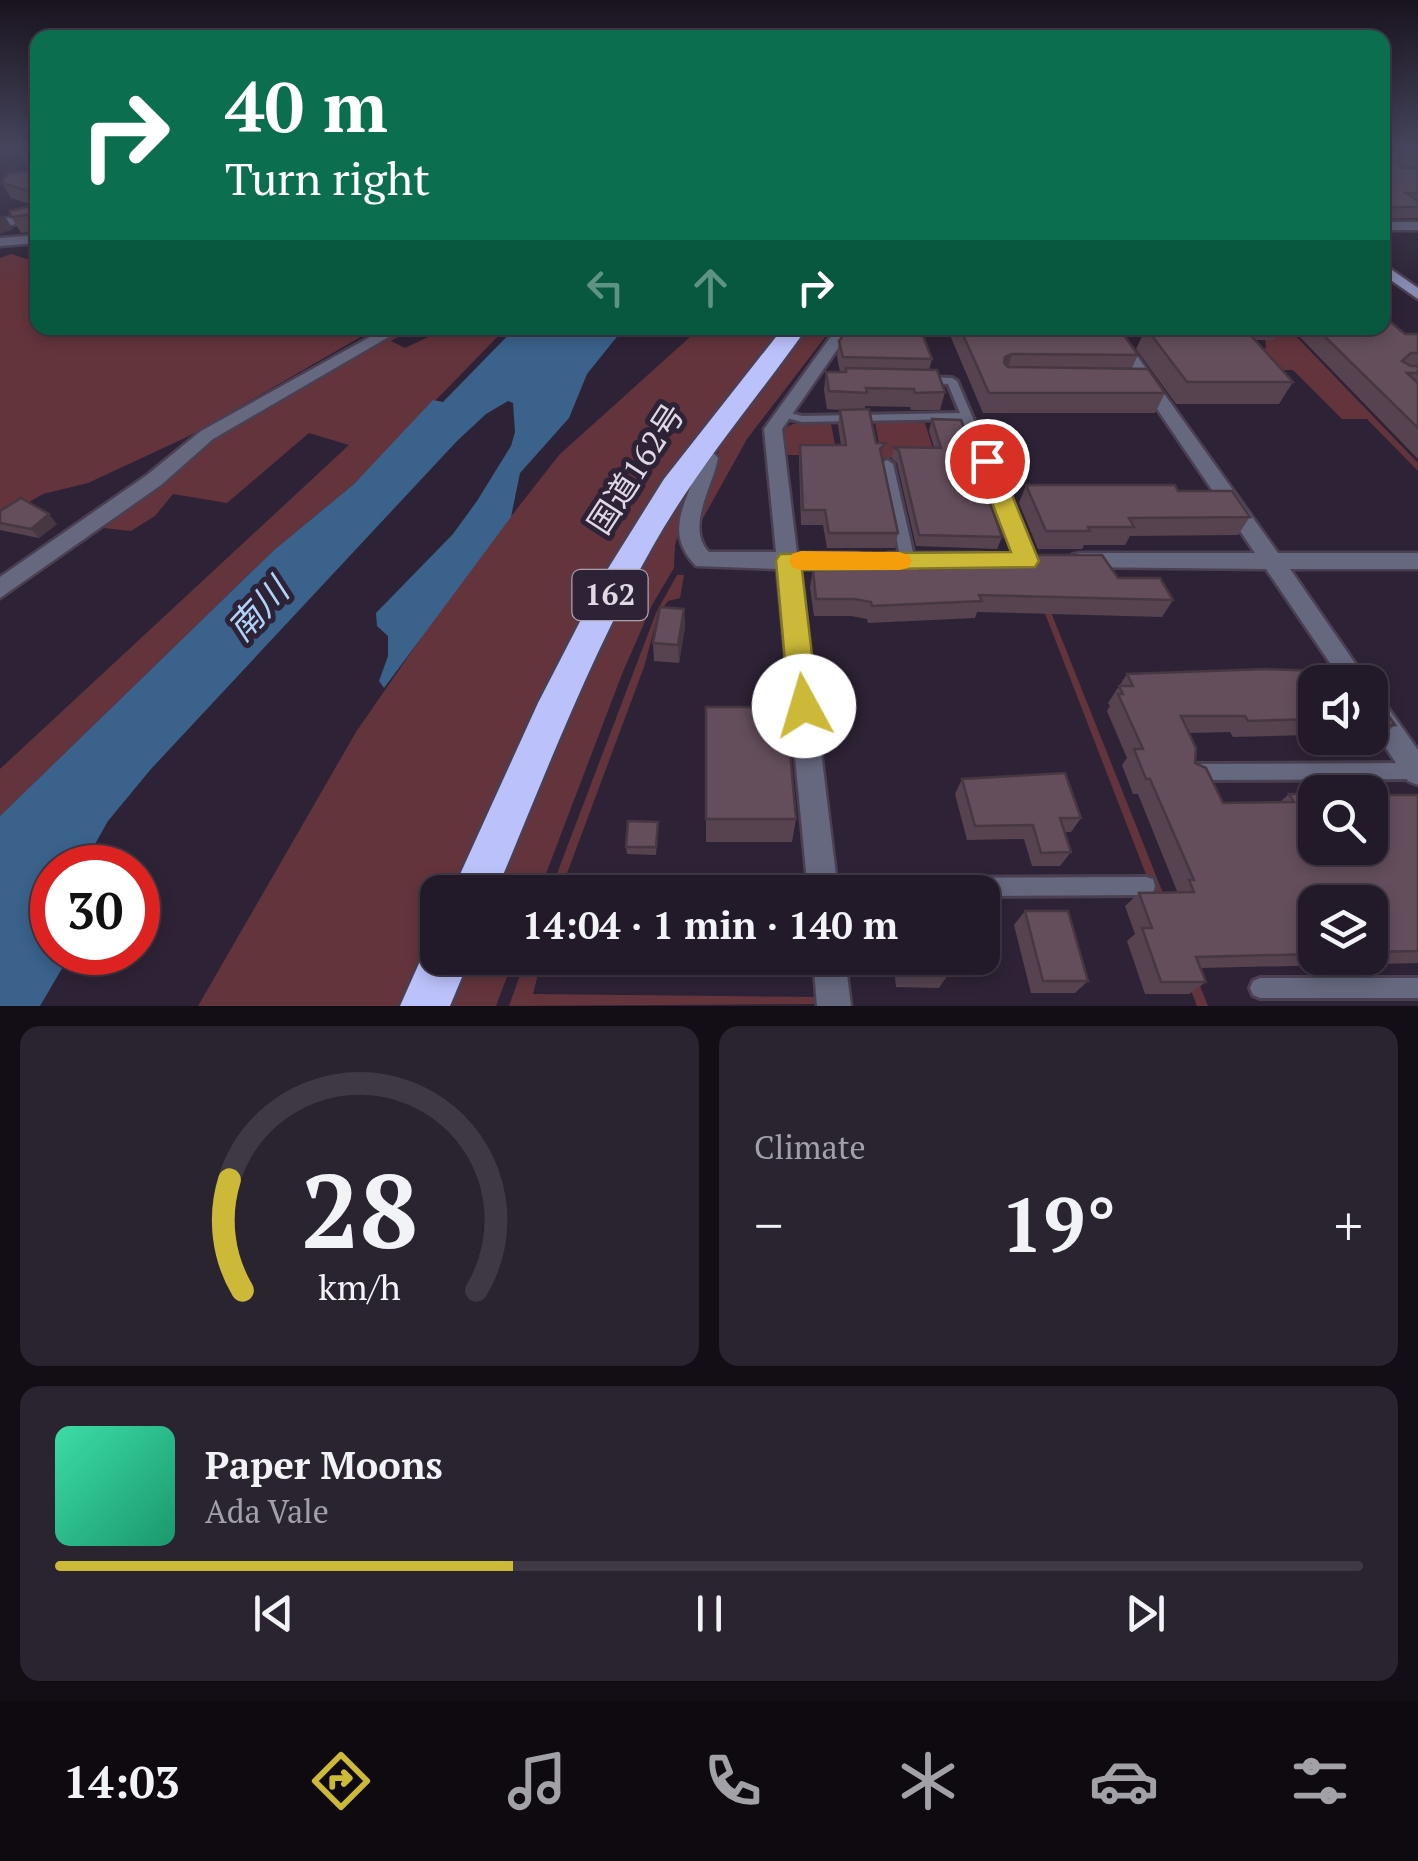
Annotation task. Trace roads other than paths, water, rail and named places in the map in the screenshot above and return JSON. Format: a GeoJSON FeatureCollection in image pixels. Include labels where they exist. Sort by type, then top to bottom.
{"type":"FeatureCollection","features":[{"type":"Feature","properties":{"kind":"highway","name":"国道162号"},"geometry":{"type":"LineString","coordinates":[[482,875],[609,596],[700,450],[790,335]]}},
{"type":"Feature","properties":{"kind":"highway"},"geometry":{"type":"LineString","coordinates":[[424,1006],[438,975]]}},
{"type":"Feature","properties":{"kind":"street"},"geometry":{"type":"LineString","coordinates":[[0,224],[30,216]]}},
{"type":"Feature","properties":{"kind":"street"},"geometry":{"type":"LineString","coordinates":[[1390,226],[1418,226]]}},
{"type":"Feature","properties":{"kind":"street"},"geometry":{"type":"LineString","coordinates":[[0,242],[30,240]]}},
{"type":"Feature","properties":{"kind":"street"},"geometry":{"type":"LineString","coordinates":[[1390,273],[1418,295]]}},
{"type":"Feature","properties":{"kind":"street"},"geometry":{"type":"LineString","coordinates":[[0,589],[154,480],[207,435],[382,335]]}},
{"type":"Feature","properties":{"kind":"street"},"geometry":{"type":"LineString","coordinates":[[820,875],[773,428],[819,380],[811,370],[838,335]]}},
{"type":"Feature","properties":{"kind":"street"},"geometry":{"type":"LineString","coordinates":[[1114,335],[1137,382],[1344,665]]}},
{"type":"Feature","properties":{"kind":"street"},"geometry":{"type":"LineString","coordinates":[[700,450],[709,458],[686,538],[692,552],[704,560],[1418,561]]}},
{"type":"Feature","properties":{"kind":"street"},"geometry":{"type":"LineString","coordinates":[[1388,728],[1418,771]]}},
{"type":"Feature","properties":{"kind":"street"},"geometry":{"type":"LineString","coordinates":[[831,975],[834,1006]]}},
{"type":"Feature","properties":{"kind":"lane"},"geometry":{"type":"LineString","coordinates":[[365,344],[377,335]]}},
{"type":"Feature","properties":{"kind":"lane"},"geometry":{"type":"LineString","coordinates":[[916,380],[952,381],[965,416],[1046,561]]}},
{"type":"Feature","properties":{"kind":"lane"},"geometry":{"type":"LineString","coordinates":[[783,414],[802,418],[965,416]]}},
{"type":"Feature","properties":{"kind":"lane"},"geometry":{"type":"LineString","coordinates":[[887,464],[908,561]]}},
{"type":"Feature","properties":{"kind":"lane"},"geometry":{"type":"LineString","coordinates":[[1192,772],[1418,771]]}},
{"type":"Feature","properties":{"kind":"lane"},"geometry":{"type":"LineString","coordinates":[[1000,888],[1146,886]]}},
{"type":"Feature","properties":{"kind":"lane"},"geometry":{"type":"LineString","coordinates":[[1260,988],[1418,988]]}},
{"type":"Feature","properties":{"kind":"water","name":"南川"},"geometry":{"type":"Polygon","coordinates":[[[508,335],[618,335],[587,374],[569,418],[520,473],[511,517],[384,688],[379,681],[388,656],[388,636],[377,626],[376,613],[453,534],[477,501],[511,446],[515,432],[513,403],[508,401],[486,414],[457,441],[151,769],[108,821],[94,845],[30,845],[30,975],[58,975],[40,1006],[0,1006],[0,816],[274,550],[354,484],[433,400],[443,402],[508,335]]]}}]}
